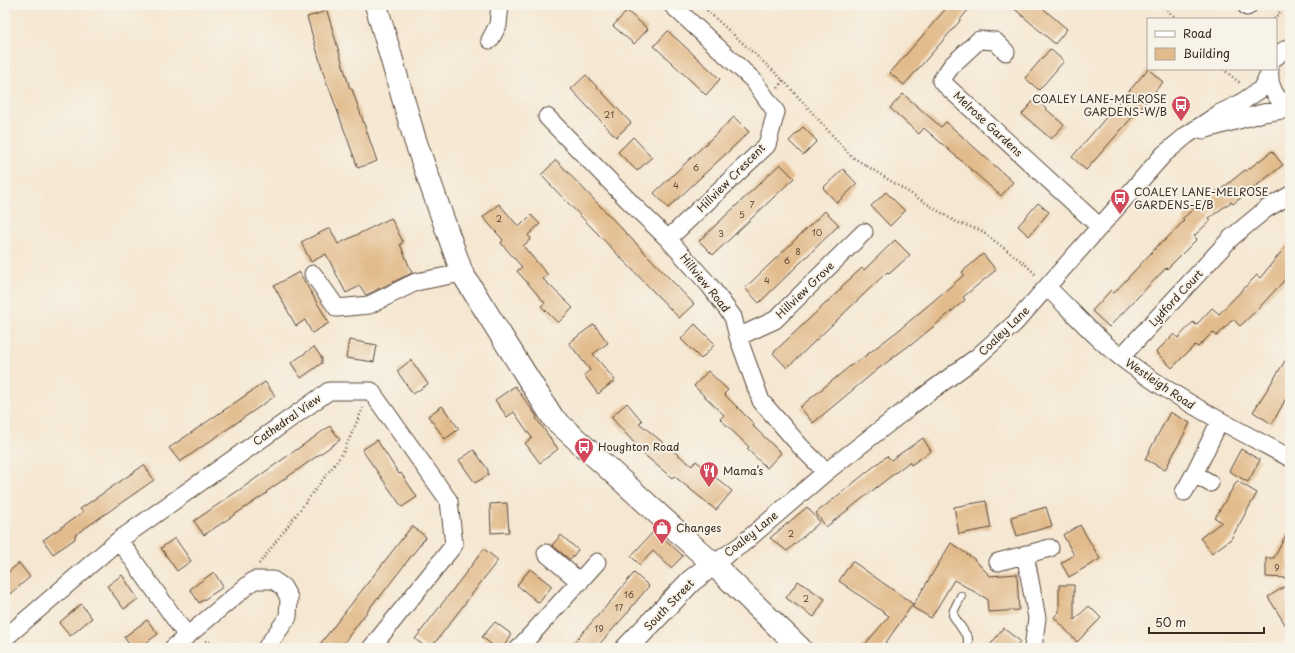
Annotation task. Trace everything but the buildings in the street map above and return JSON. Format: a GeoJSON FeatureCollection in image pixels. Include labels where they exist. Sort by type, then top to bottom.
{"type":"FeatureCollection","features":[{"type":"Feature","properties":{"kind":"main road"},"geometry":{"type":"LineString","coordinates":[[376,5],[415,140],[462,273],[553,418],[713,564],[800,648]]}},
{"type":"Feature","properties":{"kind":"main road","name":"South Street"},"geometry":{"type":"LineString","coordinates":[[627,648],[691,581],[713,564]]}},
{"type":"Feature","properties":{"kind":"street"},"geometry":{"type":"LineString","coordinates":[[490,40],[498,25],[500,5]]}},
{"type":"Feature","properties":{"kind":"street","name":"Hillview Crescent"},"geometry":{"type":"LineString","coordinates":[[668,239],[767,145],[776,112],[753,80],[672,5]]}},
{"type":"Feature","properties":{"kind":"street","name":"Melrose Gardens"},"geometry":{"type":"LineString","coordinates":[[1006,52],[995,41],[979,40],[952,65],[941,81],[1100,227]]}},
{"type":"Feature","properties":{"kind":"street"},"geometry":{"type":"LineString","coordinates":[[1270,72],[1270,84],[1275,95],[1286,105],[1290,106]]}},
{"type":"Feature","properties":{"kind":"street","name":"Coaley Lane"},"geometry":{"type":"LineString","coordinates":[[713,564],[741,545],[826,472],[977,357],[1015,323],[1164,154],[1220,113],[1239,104],[1261,89],[1270,72]]}},
{"type":"Feature","properties":{"kind":"street"},"geometry":{"type":"LineString","coordinates":[[1188,135],[1240,119],[1290,109]]}},
{"type":"Feature","properties":{"kind":"street","name":"Hillview Road"},"geometry":{"type":"LineString","coordinates":[[547,117],[668,239],[710,286],[733,317],[738,337],[761,401],[801,447],[826,472]]}},
{"type":"Feature","properties":{"kind":"street","name":"Lydford Court"},"geometry":{"type":"LineString","coordinates":[[1121,358],[1231,238],[1266,209],[1290,196]]}},
{"type":"Feature","properties":{"kind":"street","name":"Hillview Grove"},"geometry":{"type":"LineString","coordinates":[[738,337],[775,320],[864,232]]}},
{"type":"Feature","properties":{"kind":"street"},"geometry":{"type":"LineString","coordinates":[[313,274],[337,308],[369,305],[416,282],[462,273]]}},
{"type":"Feature","properties":{"kind":"street","name":"Westleigh Road"},"geometry":{"type":"LineString","coordinates":[[1047,287],[1121,358],[1178,398],[1290,458]]}},
{"type":"Feature","properties":{"kind":"street","name":"Cathedral View"},"geometry":{"type":"LineString","coordinates":[[5,638],[119,540],[329,391],[371,391]]}},
{"type":"Feature","properties":{"kind":"street"},"geometry":{"type":"LineString","coordinates":[[371,391],[449,501],[454,545],[371,648]]}},
{"type":"Feature","properties":{"kind":"street"},"geometry":{"type":"LineString","coordinates":[[1184,492],[1195,474],[1220,421]]}},
{"type":"Feature","properties":{"kind":"street"},"geometry":{"type":"LineString","coordinates":[[1195,474],[1210,483]]}},
{"type":"Feature","properties":{"kind":"street"},"geometry":{"type":"LineString","coordinates":[[119,540],[187,636]]}},
{"type":"Feature","properties":{"kind":"street"},"geometry":{"type":"LineString","coordinates":[[998,562],[1050,548]]}},
{"type":"Feature","properties":{"kind":"street"},"geometry":{"type":"LineString","coordinates":[[546,553],[580,582]]}},
{"type":"Feature","properties":{"kind":"street"},"geometry":{"type":"LineString","coordinates":[[1025,554],[1037,618],[1033,648]]}},
{"type":"Feature","properties":{"kind":"street"},"geometry":{"type":"LineString","coordinates":[[520,648],[597,562]]}},
{"type":"Feature","properties":{"kind":"street"},"geometry":{"type":"LineString","coordinates":[[173,648],[254,580],[273,580],[283,586],[289,598],[288,617],[266,648]]}},
{"type":"Feature","properties":{"kind":"lane"},"geometry":{"type":"LineString","coordinates":[[961,596],[953,615],[968,638],[968,648]]}},
{"type":"Feature","properties":{"kind":"path"},"geometry":{"type":"LineString","coordinates":[[701,5],[783,80],[851,156],[956,222],[980,230],[1025,264],[1047,287]]}},
{"type":"Feature","properties":{"kind":"path"},"geometry":{"type":"LineString","coordinates":[[1162,5],[1176,18]]}},
{"type":"Feature","properties":{"kind":"path"},"geometry":{"type":"LineString","coordinates":[[1275,18],[1284,7],[1290,10]]}},
{"type":"Feature","properties":{"kind":"path"},"geometry":{"type":"LineString","coordinates":[[1225,70],[1253,94]]}},
{"type":"Feature","properties":{"kind":"path"},"geometry":{"type":"LineString","coordinates":[[254,580],[260,563],[343,454],[371,391]]}},
{"type":"Feature","properties":{"kind":"path"},"geometry":{"type":"LineString","coordinates":[[187,636],[230,648]]}},
{"type":"Feature","properties":{"kind":"place","name":"COALEY LANE-MELROSE GARDENS-W/B"},"geometry":{"type":"Point","coordinates":[1181,122]}},
{"type":"Feature","properties":{"kind":"place","name":"COALEY LANE-MELROSE GARDENS-E/B"},"geometry":{"type":"Point","coordinates":[1120,215]}},
{"type":"Feature","properties":{"kind":"place","name":"Houghton Road"},"geometry":{"type":"Point","coordinates":[584,464]}},
{"type":"Feature","properties":{"kind":"place","name":"Mama’s"},"geometry":{"type":"Point","coordinates":[709,488]}},
{"type":"Feature","properties":{"kind":"place","name":"Changes"},"geometry":{"type":"Point","coordinates":[662,545]}}]}
